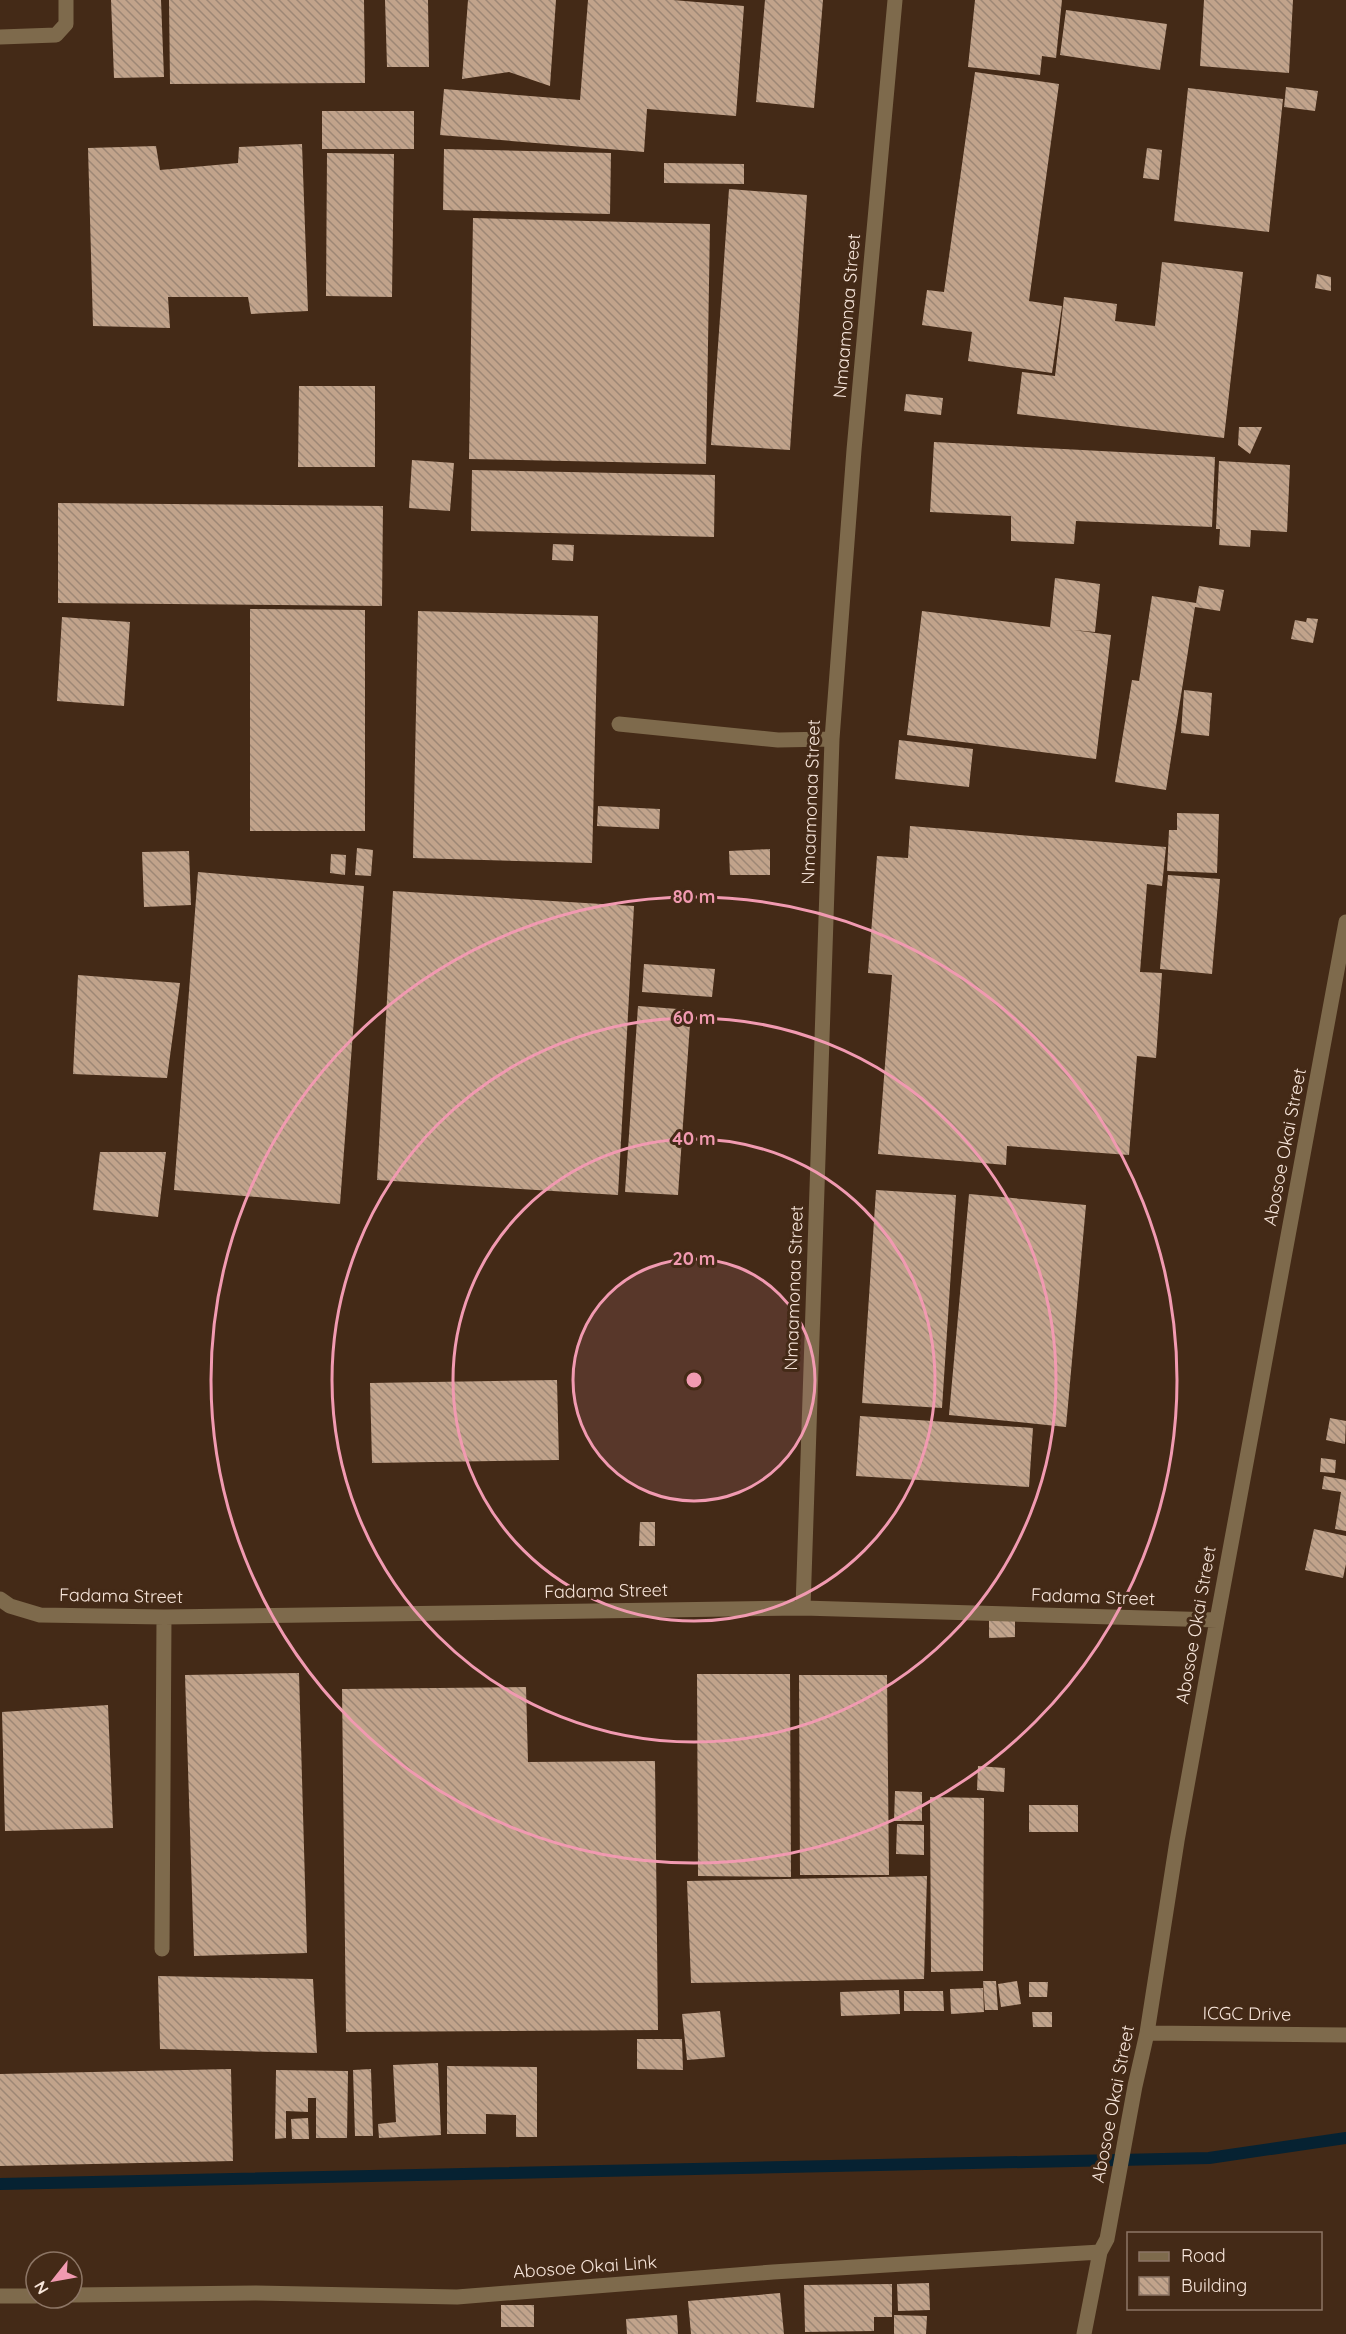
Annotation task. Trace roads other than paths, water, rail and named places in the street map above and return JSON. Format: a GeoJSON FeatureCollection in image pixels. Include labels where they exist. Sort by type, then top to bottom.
{"type":"FeatureCollection","features":[{"type":"Feature","properties":{"kind":"street"},"geometry":{"type":"LineString","coordinates":[[0,37],[56,35],[66,24],[66,0]]}},
{"type":"Feature","properties":{"kind":"street","name":"Nmaamonaa Street"},"geometry":{"type":"LineString","coordinates":[[803,1608],[832,739],[854,450],[895,0]]}},
{"type":"Feature","properties":{"kind":"street"},"geometry":{"type":"LineString","coordinates":[[619,724],[778,740],[832,739]]}},
{"type":"Feature","properties":{"kind":"street","name":"Abosoe Okai Street"},"geometry":{"type":"LineString","coordinates":[[1084,2334],[1147,2033],[1177,1842],[1346,922]]}},
{"type":"Feature","properties":{"kind":"street","name":"Fadama Street"},"geometry":{"type":"LineString","coordinates":[[0,1599],[10,1606],[40,1615],[164,1617],[803,1608],[1217,1620]]}},
{"type":"Feature","properties":{"kind":"street"},"geometry":{"type":"LineString","coordinates":[[162,1948],[164,1617]]}},
{"type":"Feature","properties":{"kind":"street","name":"ICGC Drive"},"geometry":{"type":"LineString","coordinates":[[1147,2033],[1346,2035]]}},
{"type":"Feature","properties":{"kind":"street","name":"Abosoe Okai Link"},"geometry":{"type":"LineString","coordinates":[[84,2295],[256,2293],[457,2297],[1103,2246]]}},
{"type":"Feature","properties":{"kind":"street"},"geometry":{"type":"LineString","coordinates":[[0,2296],[24,2296]]}},
{"type":"Feature","properties":{"kind":"waterway"},"geometry":{"type":"LineString","coordinates":[[0,2184],[1209,2158],[1346,2138]]}}]}
